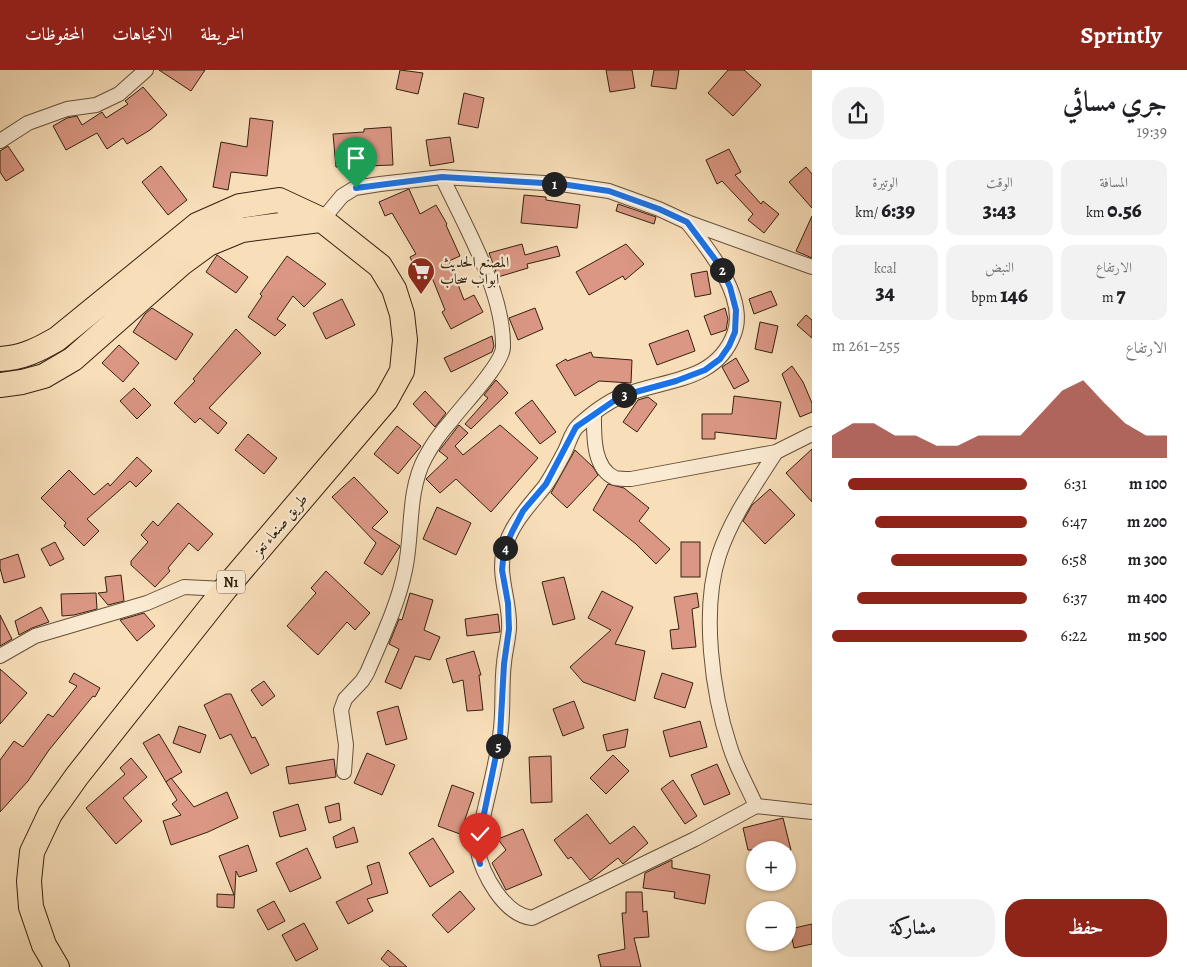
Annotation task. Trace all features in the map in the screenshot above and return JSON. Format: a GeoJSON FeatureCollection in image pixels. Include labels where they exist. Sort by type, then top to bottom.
{"type":"FeatureCollection","features":[{"type":"Feature","properties":{"kind":"highway","name":"طريق صنعاء تعز"},"geometry":{"type":"LineString","coordinates":[[0,359],[12,358],[36,351],[57,339],[197,225],[240,206],[279,200],[322,220],[380,266],[394,289],[402,314],[405,340],[402,371],[386,400],[225,589],[77,776],[50,814],[32,852],[29,881],[31,908],[44,945],[57,967]]}},
{"type":"Feature","properties":{"kind":"highway"},"geometry":{"type":"LineString","coordinates":[[0,385],[44,376],[73,359],[182,263],[208,244],[242,230],[322,220]]}},
{"type":"Feature","properties":{"kind":"street"},"geometry":{"type":"LineString","coordinates":[[0,141],[28,123],[66,109],[96,105],[119,94],[146,70]]}},
{"type":"Feature","properties":{"kind":"street"},"geometry":{"type":"LineString","coordinates":[[322,220],[342,196],[356,188],[442,177],[561,184],[609,191],[659,209],[687,222],[812,267]]}},
{"type":"Feature","properties":{"kind":"street"},"geometry":{"type":"LineString","coordinates":[[344,772],[346,745],[341,710],[345,699],[367,673],[401,588],[409,547],[412,506],[424,460],[450,422],[495,365],[503,350],[497,305],[488,278],[442,177]]}},
{"type":"Feature","properties":{"kind":"street"},"geometry":{"type":"LineString","coordinates":[[687,222],[720,266],[730,287],[736,310],[735,332],[729,346],[720,359],[705,370],[676,381],[621,396],[576,427],[546,484],[523,511],[504,550],[502,570],[508,603],[509,629],[504,664],[500,736],[477,848],[480,864],[492,886],[513,912],[522,917],[532,918],[687,843],[756,806],[812,812]]}},
{"type":"Feature","properties":{"kind":"street"},"geometry":{"type":"LineString","coordinates":[[594,413],[594,437],[597,454],[605,470],[615,478],[630,479],[776,452],[812,434]]}},
{"type":"Feature","properties":{"kind":"street"},"geometry":{"type":"LineString","coordinates":[[756,806],[730,748],[717,696],[710,608],[719,556],[729,532],[748,494],[776,452]]}},
{"type":"Feature","properties":{"kind":"street"},"geometry":{"type":"LineString","coordinates":[[0,656],[35,636],[147,604],[184,587],[225,589]]}},
{"type":"Feature","properties":{"kind":"building"},"geometry":{"type":"Polygon","coordinates":[[[159,70],[205,70],[191,91],[159,70]]]}},
{"type":"Feature","properties":{"kind":"building"},"geometry":{"type":"Polygon","coordinates":[[[400,70],[423,73],[418,94],[396,89],[400,70]]]}},
{"type":"Feature","properties":{"kind":"building"},"geometry":{"type":"Polygon","coordinates":[[[606,70],[632,70],[635,88],[610,92],[606,70]]]}},
{"type":"Feature","properties":{"kind":"building"},"geometry":{"type":"Polygon","coordinates":[[[654,70],[679,70],[676,89],[651,86],[654,70]]]}},
{"type":"Feature","properties":{"kind":"building"},"geometry":{"type":"Polygon","coordinates":[[[728,70],[744,70],[761,85],[733,116],[708,93],[728,70]]]}},
{"type":"Feature","properties":{"kind":"building"},"geometry":{"type":"Polygon","coordinates":[[[143,87],[167,115],[150,130],[127,144],[123,138],[107,149],[97,133],[66,150],[53,126],[67,118],[77,116],[82,125],[102,112],[106,118],[128,104],[125,101],[143,87]]]}},
{"type":"Feature","properties":{"kind":"building"},"geometry":{"type":"Polygon","coordinates":[[[464,93],[484,98],[478,128],[458,124],[464,93]]]}},
{"type":"Feature","properties":{"kind":"building"},"geometry":{"type":"Polygon","coordinates":[[[250,118],[273,121],[267,176],[231,172],[228,190],[213,187],[221,142],[247,147],[250,118]]]}},
{"type":"Feature","properties":{"kind":"building"},"geometry":{"type":"Polygon","coordinates":[[[391,127],[393,165],[336,167],[333,134],[364,132],[364,129],[391,127]]]}},
{"type":"Feature","properties":{"kind":"building"},"geometry":{"type":"Polygon","coordinates":[[[450,137],[454,162],[430,166],[426,140],[450,137]]]}},
{"type":"Feature","properties":{"kind":"building"},"geometry":{"type":"Polygon","coordinates":[[[8,146],[24,170],[6,181],[0,172],[0,151],[8,146]]]}},
{"type":"Feature","properties":{"kind":"building"},"geometry":{"type":"Polygon","coordinates":[[[729,149],[741,172],[735,175],[761,204],[763,201],[779,214],[764,233],[748,220],[753,214],[722,181],[717,184],[706,160],[729,149]]]}},
{"type":"Feature","properties":{"kind":"building"},"geometry":{"type":"Polygon","coordinates":[[[161,166],[187,200],[168,215],[142,182],[161,166]]]}},
{"type":"Feature","properties":{"kind":"building"},"geometry":{"type":"Polygon","coordinates":[[[806,167],[812,174],[812,208],[789,182],[806,167]]]}},
{"type":"Feature","properties":{"kind":"building"},"geometry":{"type":"Polygon","coordinates":[[[409,189],[420,214],[436,205],[447,224],[460,256],[449,261],[464,300],[474,295],[483,312],[451,329],[442,312],[445,310],[429,270],[418,275],[410,257],[416,254],[392,213],[385,216],[379,202],[409,189]]]}},
{"type":"Feature","properties":{"kind":"building"},"geometry":{"type":"Polygon","coordinates":[[[524,195],[546,197],[546,200],[580,205],[577,228],[521,223],[524,195]]]}},
{"type":"Feature","properties":{"kind":"building"},"geometry":{"type":"Polygon","coordinates":[[[618,204],[656,217],[654,224],[616,211],[618,204]]]}},
{"type":"Feature","properties":{"kind":"building"},"geometry":{"type":"Polygon","coordinates":[[[812,216],[812,258],[796,251],[812,216]]]}},
{"type":"Feature","properties":{"kind":"building"},"geometry":{"type":"Polygon","coordinates":[[[522,244],[525,255],[557,246],[560,256],[527,264],[528,268],[498,277],[489,253],[522,244]]]}},
{"type":"Feature","properties":{"kind":"building"},"geometry":{"type":"Polygon","coordinates":[[[626,244],[644,264],[625,280],[623,276],[589,295],[576,272],[626,244]]]}},
{"type":"Feature","properties":{"kind":"building"},"geometry":{"type":"Polygon","coordinates":[[[217,255],[248,277],[236,293],[206,272],[217,255]]]}},
{"type":"Feature","properties":{"kind":"building"},"geometry":{"type":"Polygon","coordinates":[[[287,256],[326,284],[304,307],[293,296],[277,319],[286,325],[275,336],[248,317],[262,296],[260,294],[287,256]]]}},
{"type":"Feature","properties":{"kind":"building"},"geometry":{"type":"Polygon","coordinates":[[[707,271],[711,294],[695,297],[691,274],[707,271]]]}},
{"type":"Feature","properties":{"kind":"building"},"geometry":{"type":"Polygon","coordinates":[[[771,291],[777,305],[754,314],[749,299],[771,291]]]}},
{"type":"Feature","properties":{"kind":"building"},"geometry":{"type":"Polygon","coordinates":[[[342,299],[355,325],[326,339],[313,313],[342,299]]]}},
{"type":"Feature","properties":{"kind":"building"},"geometry":{"type":"Polygon","coordinates":[[[152,308],[193,334],[176,360],[133,332],[145,314],[152,308]]]}},
{"type":"Feature","properties":{"kind":"building"},"geometry":{"type":"Polygon","coordinates":[[[535,308],[543,329],[518,340],[509,318],[535,308]]]}},
{"type":"Feature","properties":{"kind":"building"},"geometry":{"type":"Polygon","coordinates":[[[725,308],[728,319],[726,330],[711,335],[704,316],[725,308]]]}},
{"type":"Feature","properties":{"kind":"building"},"geometry":{"type":"Polygon","coordinates":[[[806,315],[812,320],[812,338],[797,325],[806,315]]]}},
{"type":"Feature","properties":{"kind":"building"},"geometry":{"type":"Polygon","coordinates":[[[760,322],[778,326],[772,353],[755,349],[760,322]]]}},
{"type":"Feature","properties":{"kind":"building"},"geometry":{"type":"Polygon","coordinates":[[[236,329],[261,353],[209,408],[227,423],[218,434],[200,418],[195,423],[174,403],[195,381],[193,379],[236,329]]]}},
{"type":"Feature","properties":{"kind":"building"},"geometry":{"type":"Polygon","coordinates":[[[688,330],[695,351],[657,365],[649,344],[688,330]]]}},
{"type":"Feature","properties":{"kind":"building"},"geometry":{"type":"Polygon","coordinates":[[[492,336],[494,346],[492,352],[451,372],[444,358],[492,336]]]}},
{"type":"Feature","properties":{"kind":"building"},"geometry":{"type":"Polygon","coordinates":[[[119,345],[139,363],[123,382],[102,363],[119,345]]]}},
{"type":"Feature","properties":{"kind":"building"},"geometry":{"type":"Polygon","coordinates":[[[591,352],[593,357],[632,360],[631,383],[599,381],[575,396],[556,365],[566,359],[567,361],[591,352]]]}},
{"type":"Feature","properties":{"kind":"building"},"geometry":{"type":"Polygon","coordinates":[[[736,358],[749,381],[734,389],[722,367],[736,358]]]}},
{"type":"Feature","properties":{"kind":"building"},"geometry":{"type":"Polygon","coordinates":[[[792,366],[803,382],[812,403],[812,412],[800,417],[782,374],[792,366]]]}},
{"type":"Feature","properties":{"kind":"building"},"geometry":{"type":"Polygon","coordinates":[[[496,380],[508,393],[471,429],[465,424],[488,398],[484,395],[496,380]]]}},
{"type":"Feature","properties":{"kind":"building"},"geometry":{"type":"Polygon","coordinates":[[[134,388],[151,405],[137,419],[120,401],[134,388]]]}},
{"type":"Feature","properties":{"kind":"building"},"geometry":{"type":"Polygon","coordinates":[[[425,391],[446,413],[435,427],[413,404],[425,391]]]}},
{"type":"Feature","properties":{"kind":"building"},"geometry":{"type":"Polygon","coordinates":[[[734,396],[781,402],[776,439],[715,432],[715,439],[702,439],[702,414],[732,414],[734,396]]]}},
{"type":"Feature","properties":{"kind":"building"},"geometry":{"type":"Polygon","coordinates":[[[648,397],[657,404],[637,432],[623,422],[638,400],[648,397]]]}},
{"type":"Feature","properties":{"kind":"building"},"geometry":{"type":"Polygon","coordinates":[[[532,400],[556,432],[540,444],[515,413],[532,400]]]}},
{"type":"Feature","properties":{"kind":"building"},"geometry":{"type":"Polygon","coordinates":[[[459,425],[468,433],[455,446],[463,455],[500,425],[538,458],[491,512],[456,479],[440,493],[426,479],[448,458],[439,451],[459,425]]]}},
{"type":"Feature","properties":{"kind":"building"},"geometry":{"type":"Polygon","coordinates":[[[397,426],[421,446],[398,474],[374,454],[397,426]]]}},
{"type":"Feature","properties":{"kind":"building"},"geometry":{"type":"Polygon","coordinates":[[[248,434],[277,458],[264,474],[235,450],[248,434]]]}},
{"type":"Feature","properties":{"kind":"building"},"geometry":{"type":"Polygon","coordinates":[[[812,449],[812,502],[786,473],[812,449]]]}},
{"type":"Feature","properties":{"kind":"building"},"geometry":{"type":"Polygon","coordinates":[[[575,450],[593,467],[598,475],[567,508],[551,493],[575,450]]]}},
{"type":"Feature","properties":{"kind":"building"},"geometry":{"type":"Polygon","coordinates":[[[137,457],[152,471],[136,487],[130,481],[87,519],[99,531],[84,546],[64,526],[66,523],[41,498],[69,470],[94,495],[108,483],[110,486],[137,457]]]}},
{"type":"Feature","properties":{"kind":"building"},"geometry":{"type":"Polygon","coordinates":[[[354,477],[388,512],[372,528],[400,546],[382,575],[364,563],[376,543],[332,497],[354,477]]]}},
{"type":"Feature","properties":{"kind":"building"},"geometry":{"type":"Polygon","coordinates":[[[608,484],[624,488],[649,508],[639,521],[670,549],[656,564],[636,544],[593,510],[608,484]]]}},
{"type":"Feature","properties":{"kind":"building"},"geometry":{"type":"Polygon","coordinates":[[[770,489],[795,515],[765,544],[743,521],[752,505],[770,489]]]}},
{"type":"Feature","properties":{"kind":"building"},"geometry":{"type":"Polygon","coordinates":[[[178,503],[213,534],[198,551],[189,543],[168,568],[170,571],[155,587],[131,565],[131,561],[148,542],[141,535],[153,521],[158,526],[178,503]]]}},
{"type":"Feature","properties":{"kind":"building"},"geometry":{"type":"Polygon","coordinates":[[[437,507],[471,523],[456,555],[423,539],[437,507]]]}},
{"type":"Feature","properties":{"kind":"building"},"geometry":{"type":"Polygon","coordinates":[[[55,542],[64,559],[50,566],[41,549],[55,542]]]}},
{"type":"Feature","properties":{"kind":"building"},"geometry":{"type":"Polygon","coordinates":[[[681,542],[700,542],[700,577],[681,577],[681,542]]]}},
{"type":"Feature","properties":{"kind":"building"},"geometry":{"type":"Polygon","coordinates":[[[18,554],[25,577],[4,583],[0,560],[18,554]]]}},
{"type":"Feature","properties":{"kind":"building"},"geometry":{"type":"Polygon","coordinates":[[[326,571],[370,613],[355,630],[347,622],[318,655],[287,626],[316,593],[311,588],[326,571]]]}},
{"type":"Feature","properties":{"kind":"building"},"geometry":{"type":"Polygon","coordinates":[[[121,575],[124,601],[108,605],[98,593],[107,592],[105,577],[121,575]]]}},
{"type":"Feature","properties":{"kind":"building"},"geometry":{"type":"Polygon","coordinates":[[[564,577],[575,619],[553,625],[542,582],[564,577]]]}},
{"type":"Feature","properties":{"kind":"building"},"geometry":{"type":"Polygon","coordinates":[[[602,591],[633,607],[615,644],[645,651],[635,701],[583,682],[570,667],[611,630],[588,618],[602,591]]]}},
{"type":"Feature","properties":{"kind":"building"},"geometry":{"type":"Polygon","coordinates":[[[96,593],[97,609],[62,616],[61,594],[96,593]]]}},
{"type":"Feature","properties":{"kind":"building"},"geometry":{"type":"Polygon","coordinates":[[[410,593],[433,600],[424,630],[440,637],[430,660],[415,656],[401,689],[385,682],[399,649],[389,644],[399,619],[402,620],[410,593]]]}},
{"type":"Feature","properties":{"kind":"building"},"geometry":{"type":"Polygon","coordinates":[[[697,593],[699,607],[692,609],[696,647],[672,649],[670,630],[679,629],[674,597],[697,593]]]}},
{"type":"Feature","properties":{"kind":"building"},"geometry":{"type":"Polygon","coordinates":[[[41,607],[49,622],[19,635],[15,621],[41,607]]]}},
{"type":"Feature","properties":{"kind":"building"},"geometry":{"type":"Polygon","coordinates":[[[144,613],[155,626],[137,641],[120,620],[144,613]]]}},
{"type":"Feature","properties":{"kind":"building"},"geometry":{"type":"Polygon","coordinates":[[[498,614],[500,632],[467,636],[465,619],[498,614]]]}},
{"type":"Feature","properties":{"kind":"building"},"geometry":{"type":"Polygon","coordinates":[[[0,615],[12,639],[0,646],[0,615]]]}},
{"type":"Feature","properties":{"kind":"building"},"geometry":{"type":"Polygon","coordinates":[[[474,651],[481,675],[479,675],[483,710],[467,711],[463,680],[453,683],[446,659],[474,651]]]}},
{"type":"Feature","properties":{"kind":"building"},"geometry":{"type":"Polygon","coordinates":[[[0,669],[27,693],[0,724],[0,669]]]}},
{"type":"Feature","properties":{"kind":"building"},"geometry":{"type":"Polygon","coordinates":[[[74,673],[100,688],[95,697],[93,696],[49,750],[28,781],[0,812],[0,760],[14,741],[23,747],[48,714],[53,717],[77,686],[69,682],[74,673]]]}},
{"type":"Feature","properties":{"kind":"building"},"geometry":{"type":"Polygon","coordinates":[[[662,673],[693,683],[685,708],[654,698],[662,673]]]}},
{"type":"Feature","properties":{"kind":"building"},"geometry":{"type":"Polygon","coordinates":[[[264,681],[275,696],[262,706],[251,690],[264,681]]]}},
{"type":"Feature","properties":{"kind":"building"},"geometry":{"type":"Polygon","coordinates":[[[226,694],[231,694],[252,738],[255,737],[269,765],[251,774],[231,734],[220,739],[204,705],[226,694]]]}},
{"type":"Feature","properties":{"kind":"building"},"geometry":{"type":"Polygon","coordinates":[[[574,701],[584,728],[563,736],[553,709],[574,701]]]}},
{"type":"Feature","properties":{"kind":"building"},"geometry":{"type":"Polygon","coordinates":[[[398,706],[407,739],[386,745],[377,712],[398,706]]]}},
{"type":"Feature","properties":{"kind":"building"},"geometry":{"type":"Polygon","coordinates":[[[700,721],[707,747],[670,757],[663,731],[700,721]]]}},
{"type":"Feature","properties":{"kind":"building"},"geometry":{"type":"Polygon","coordinates":[[[179,726],[206,735],[200,753],[173,743],[179,726]]]}},
{"type":"Feature","properties":{"kind":"building"},"geometry":{"type":"Polygon","coordinates":[[[628,729],[625,747],[607,751],[603,735],[628,729]]]}},
{"type":"Feature","properties":{"kind":"building"},"geometry":{"type":"Polygon","coordinates":[[[159,734],[182,772],[166,782],[143,743],[159,734]]]}},
{"type":"Feature","properties":{"kind":"building"},"geometry":{"type":"Polygon","coordinates":[[[367,753],[395,765],[382,795],[354,783],[367,753]]]}},
{"type":"Feature","properties":{"kind":"building"},"geometry":{"type":"Polygon","coordinates":[[[613,755],[629,771],[606,794],[590,778],[613,755]]]}},
{"type":"Feature","properties":{"kind":"building"},"geometry":{"type":"Polygon","coordinates":[[[551,756],[552,802],[531,803],[529,757],[551,756]]]}},
{"type":"Feature","properties":{"kind":"building"},"geometry":{"type":"Polygon","coordinates":[[[131,758],[147,777],[123,798],[142,821],[116,844],[86,808],[125,774],[120,768],[131,758]]]}},
{"type":"Feature","properties":{"kind":"building"},"geometry":{"type":"Polygon","coordinates":[[[334,759],[336,777],[289,784],[286,767],[334,759]]]}},
{"type":"Feature","properties":{"kind":"building"},"geometry":{"type":"Polygon","coordinates":[[[717,764],[730,794],[704,805],[691,775],[717,764]]]}},
{"type":"Feature","properties":{"kind":"building"},"geometry":{"type":"Polygon","coordinates":[[[171,778],[194,807],[227,792],[238,818],[208,832],[171,845],[163,821],[181,815],[172,804],[177,800],[166,782],[171,778]]]}},
{"type":"Feature","properties":{"kind":"building"},"geometry":{"type":"Polygon","coordinates":[[[673,780],[697,816],[685,824],[661,789],[673,780]]]}},
{"type":"Feature","properties":{"kind":"building"},"geometry":{"type":"Polygon","coordinates":[[[452,785],[474,793],[460,834],[438,826],[452,785]]]}},
{"type":"Feature","properties":{"kind":"building"},"geometry":{"type":"Polygon","coordinates":[[[339,803],[341,820],[329,823],[325,807],[339,803]]]}},
{"type":"Feature","properties":{"kind":"building"},"geometry":{"type":"Polygon","coordinates":[[[298,804],[306,830],[280,837],[273,812],[298,804]]]}},
{"type":"Feature","properties":{"kind":"building"},"geometry":{"type":"Polygon","coordinates":[[[587,814],[610,844],[634,826],[648,843],[623,864],[618,858],[590,880],[571,857],[568,859],[554,840],[587,814]]]}},
{"type":"Feature","properties":{"kind":"building"},"geometry":{"type":"Polygon","coordinates":[[[783,818],[789,841],[746,841],[743,828],[783,818]]]}},
{"type":"Feature","properties":{"kind":"building"},"geometry":{"type":"Polygon","coordinates":[[[354,827],[358,842],[336,848],[333,837],[354,827]]]}},
{"type":"Feature","properties":{"kind":"building"},"geometry":{"type":"Polygon","coordinates":[[[523,829],[542,875],[506,890],[492,863],[506,850],[498,839],[523,829]]]}},
{"type":"Feature","properties":{"kind":"building"},"geometry":{"type":"Polygon","coordinates":[[[433,838],[454,872],[430,887],[409,853],[433,838]]]}},
{"type":"Feature","properties":{"kind":"building"},"geometry":{"type":"Polygon","coordinates":[[[248,845],[257,871],[239,877],[236,871],[234,908],[217,907],[217,894],[234,895],[219,856],[248,845]]]}},
{"type":"Feature","properties":{"kind":"building"},"geometry":{"type":"Polygon","coordinates":[[[307,848],[321,878],[290,892],[276,863],[307,848]]]}},
{"type":"Feature","properties":{"kind":"building"},"geometry":{"type":"Polygon","coordinates":[[[672,860],[672,868],[710,875],[705,904],[674,898],[675,892],[643,888],[645,873],[672,860]]]}},
{"type":"Feature","properties":{"kind":"building"},"geometry":{"type":"Polygon","coordinates":[[[379,862],[388,893],[367,899],[373,911],[348,924],[336,902],[372,884],[367,866],[379,862]]]}},
{"type":"Feature","properties":{"kind":"building"},"geometry":{"type":"Polygon","coordinates":[[[460,891],[475,909],[448,933],[432,915],[460,891]]]}},
{"type":"Feature","properties":{"kind":"building"},"geometry":{"type":"Polygon","coordinates":[[[626,892],[642,892],[643,912],[647,911],[649,937],[634,938],[641,967],[601,967],[598,955],[625,949],[622,913],[626,913],[626,892]]]}},
{"type":"Feature","properties":{"kind":"building"},"geometry":{"type":"Polygon","coordinates":[[[274,901],[285,921],[268,930],[257,910],[274,901]]]}},
{"type":"Feature","properties":{"kind":"building"},"geometry":{"type":"Polygon","coordinates":[[[304,923],[318,949],[296,961],[282,935],[304,923]]]}},
{"type":"Feature","properties":{"kind":"building"},"geometry":{"type":"Polygon","coordinates":[[[812,924],[812,944],[796,948],[796,928],[812,924]]]}},
{"type":"Feature","properties":{"kind":"building"},"geometry":{"type":"Polygon","coordinates":[[[388,950],[407,967],[390,967],[381,959],[388,950]]]}},
{"type":"Feature","properties":{"kind":"place","name":"المصنع الحديث ابواب سحاب"},"geometry":{"type":"Point","coordinates":[421,295]}},
{"type":"Feature","properties":{"kind":"route"},"geometry":{"type":"LineString","coordinates":[[356,188],[442,177],[561,184],[609,191],[659,209],[687,222],[720,266],[730,287],[736,310],[735,332],[729,346],[720,359],[705,370],[676,381],[621,396],[576,427],[546,484],[523,511],[512,532],[504,550],[502,570],[508,603],[509,629],[504,664],[500,736],[480,827],[477,848],[480,864]]}}]}
